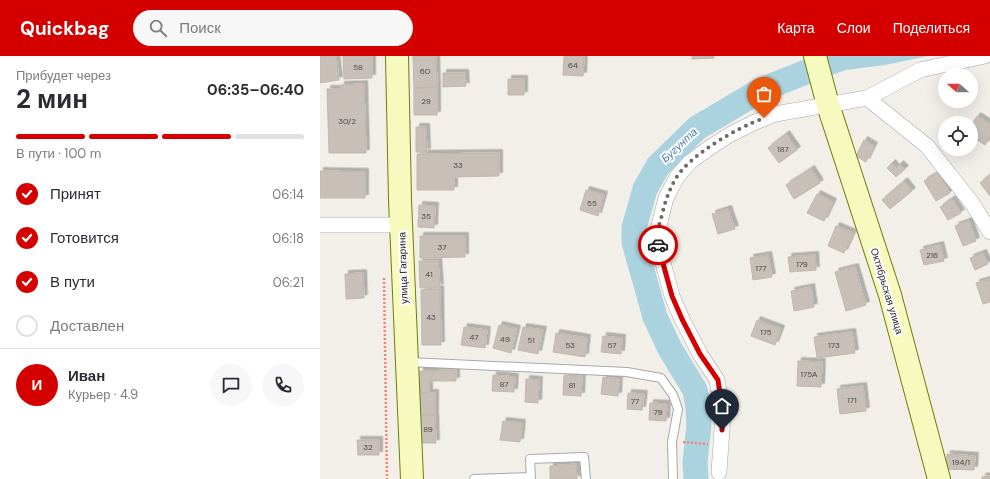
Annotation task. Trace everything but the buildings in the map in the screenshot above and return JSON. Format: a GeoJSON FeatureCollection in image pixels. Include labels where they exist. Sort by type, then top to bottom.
{"type":"FeatureCollection","features":[{"type":"Feature","properties":{"kind":"street","name":"улица Гагарина"},"geometry":{"type":"LineString","coordinates":[[397,56],[401,225],[412,479]]}},
{"type":"Feature","properties":{"kind":"street","name":"Октябрьская улица"},"geometry":{"type":"LineString","coordinates":[[815,56],[826,99],[890,295],[939,479]]}},
{"type":"Feature","properties":{"kind":"street"},"geometry":{"type":"LineString","coordinates":[[719,472],[723,414],[718,380],[700,354],[672,296],[656,237],[666,198],[676,177],[690,162],[731,134],[775,114],[826,99],[867,98],[920,70],[985,56]]}},
{"type":"Feature","properties":{"kind":"street"},"geometry":{"type":"LineString","coordinates":[[867,98],[927,146],[972,203],[990,232]]}},
{"type":"Feature","properties":{"kind":"street"},"geometry":{"type":"LineString","coordinates":[[320,225],[401,225]]}},
{"type":"Feature","properties":{"kind":"lane"},"geometry":{"type":"LineString","coordinates":[[407,362],[627,372],[661,378],[673,395],[678,409],[672,442],[673,479]]}},
{"type":"Feature","properties":{"kind":"lane"},"geometry":{"type":"LineString","coordinates":[[474,479],[531,478],[530,459],[584,456],[586,479]]}},
{"type":"Feature","properties":{"kind":"path"},"geometry":{"type":"LineString","coordinates":[[678,442],[713,444]]}},
{"type":"Feature","properties":{"kind":"water"},"geometry":{"type":"Polygon","coordinates":[[[833,56],[928,56],[885,65],[838,71],[833,56]]]}},
{"type":"Feature","properties":{"kind":"waterway","name":"Бугунта"},"geometry":{"type":"LineString","coordinates":[[696,479],[695,462],[699,425],[695,390],[670,349],[655,317],[634,242],[634,228],[645,189],[658,166],[697,128],[761,90],[849,56]]}},
{"type":"Feature","properties":{"kind":"way so far"},"geometry":{"type":"LineString","coordinates":[[658,245],[656,237],[666,198],[676,177],[690,162],[709,148],[731,134],[764,118]]}},
{"type":"Feature","properties":{"kind":"route"},"geometry":{"type":"LineString","coordinates":[[658,245],[672,296],[682,319],[700,354],[718,380],[723,414],[722,430]]}}]}
